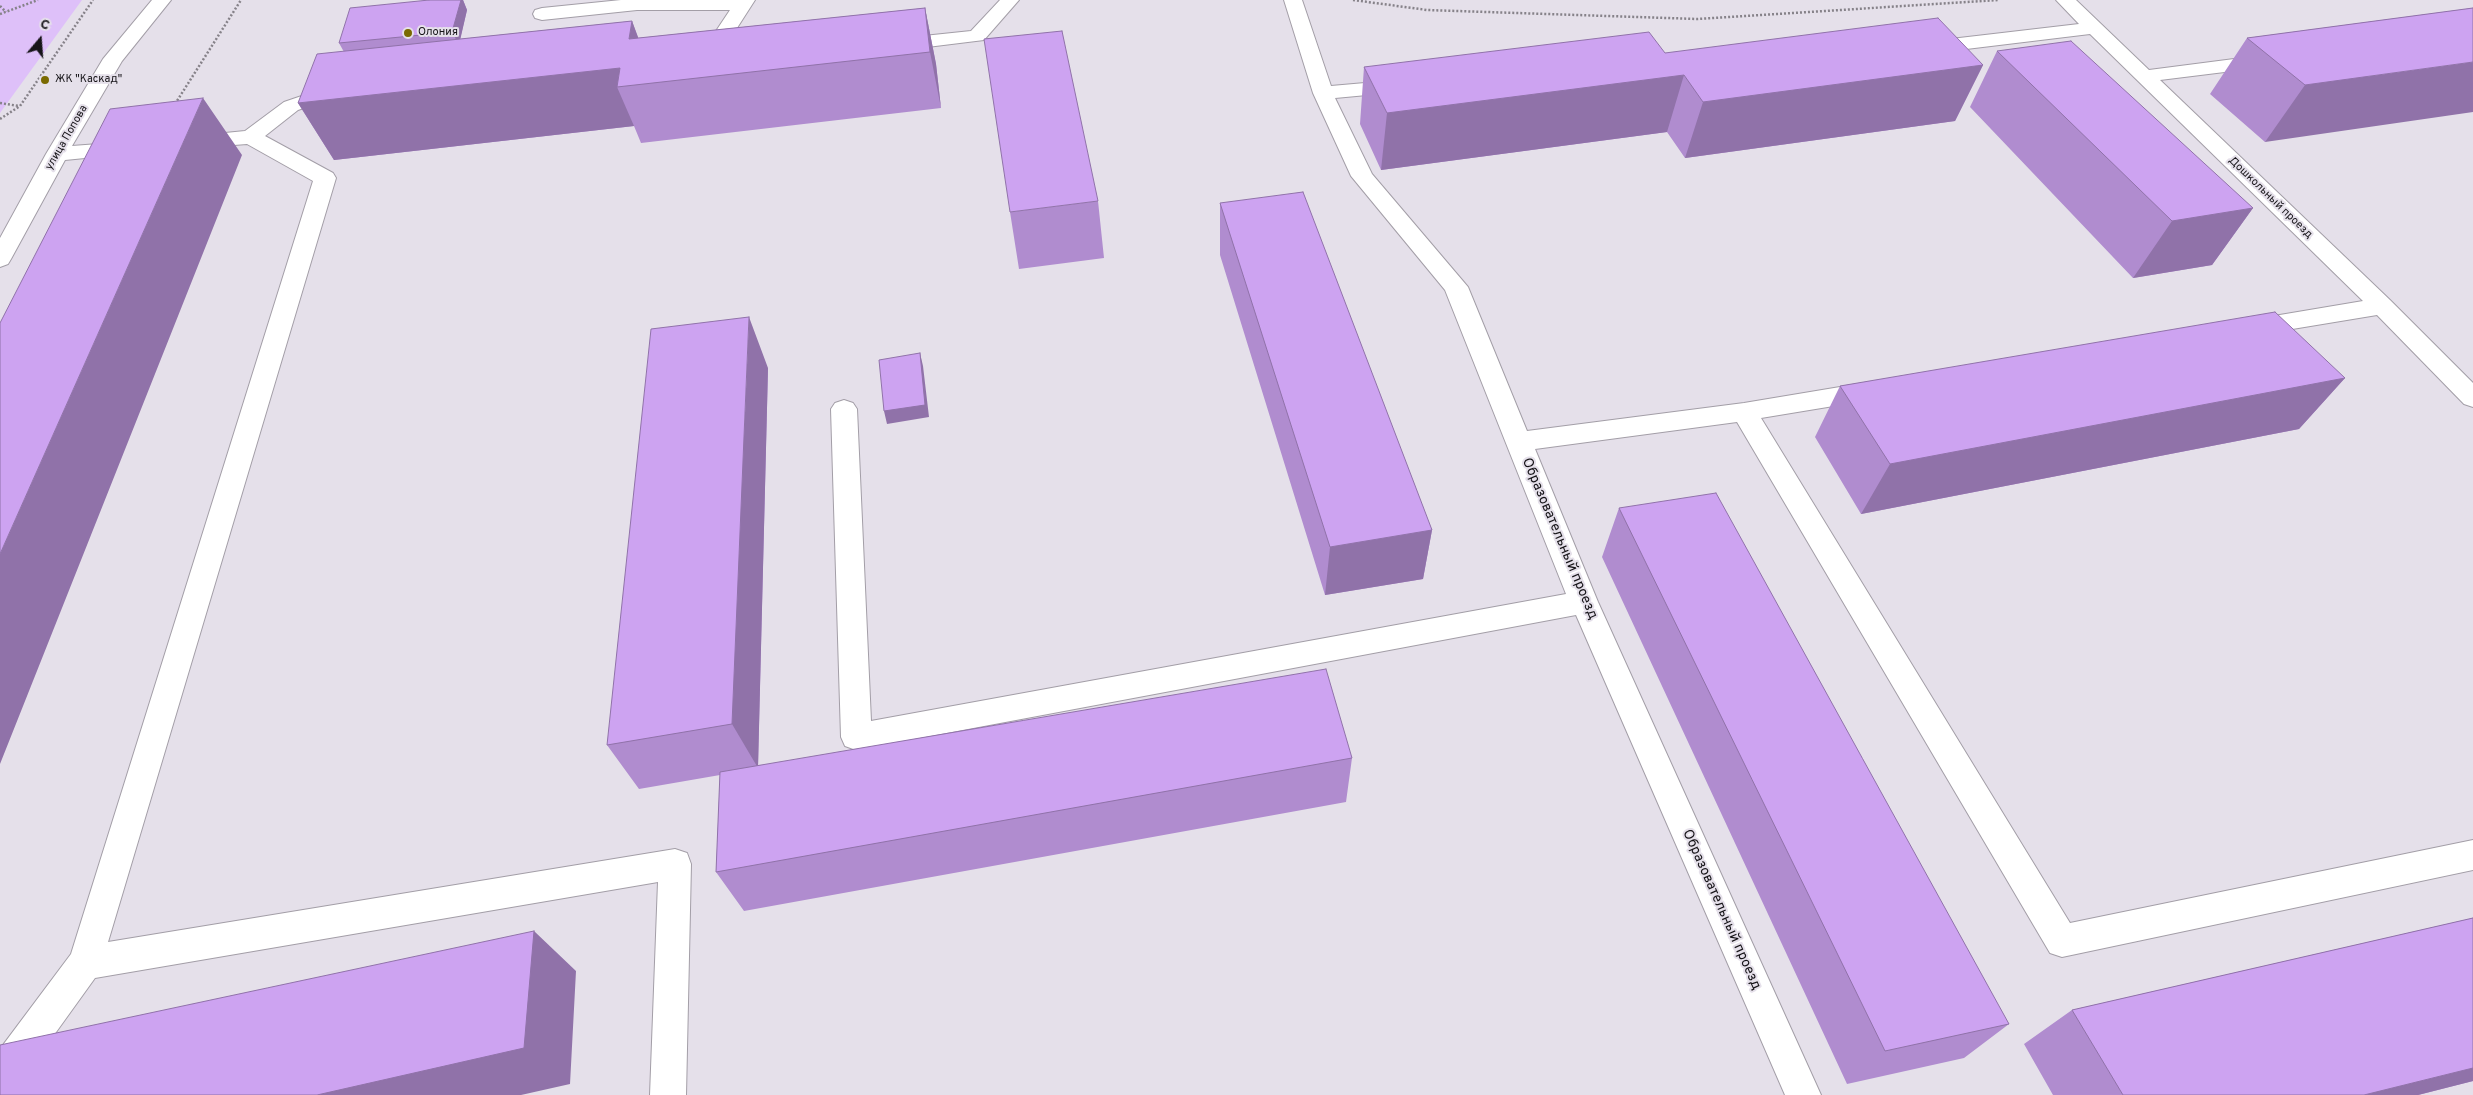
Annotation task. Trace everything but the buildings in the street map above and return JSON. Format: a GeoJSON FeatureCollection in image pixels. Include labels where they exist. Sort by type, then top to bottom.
{"type":"FeatureCollection","features":[{"type":"Feature","properties":{"kind":"street","name":"улица Попова"},"geometry":{"type":"LineString","coordinates":[[0,258],[57,154],[113,59],[162,0]]}},
{"type":"Feature","properties":{"kind":"street"},"geometry":{"type":"LineString","coordinates":[[878,47],[977,36],[1010,0]]}},
{"type":"Feature","properties":{"kind":"street","name":"Образовательный проезд"},"geometry":{"type":"LineString","coordinates":[[1293,0],[1323,93],[1362,176],[1456,287],[1584,602],[1803,1095]]}},
{"type":"Feature","properties":{"kind":"street","name":"Дошкольный проезд"},"geometry":{"type":"LineString","coordinates":[[2064,0],[2382,306],[2473,398]]}},
{"type":"Feature","properties":{"kind":"street"},"geometry":{"type":"LineString","coordinates":[[542,14],[637,4],[743,2]]}},
{"type":"Feature","properties":{"kind":"street"},"geometry":{"type":"LineString","coordinates":[[709,65],[681,57],[721,38],[743,2]]}},
{"type":"Feature","properties":{"kind":"street"},"geometry":{"type":"LineString","coordinates":[[1907,50],[2095,28]]}},
{"type":"Feature","properties":{"kind":"street"},"geometry":{"type":"LineString","coordinates":[[2145,76],[2281,59]]}},
{"type":"Feature","properties":{"kind":"street"},"geometry":{"type":"LineString","coordinates":[[1323,93],[1422,83]]}},
{"type":"Feature","properties":{"kind":"street"},"geometry":{"type":"LineString","coordinates":[[176,144],[251,137],[290,106],[346,86],[356,86]]}},
{"type":"Feature","properties":{"kind":"street"},"geometry":{"type":"LineString","coordinates":[[0,1079],[85,963],[325,178],[251,137]]}},
{"type":"Feature","properties":{"kind":"street"},"geometry":{"type":"LineString","coordinates":[[57,154],[148,146]]}},
{"type":"Feature","properties":{"kind":"street"},"geometry":{"type":"LineString","coordinates":[[2225,332],[2382,306]]}},
{"type":"Feature","properties":{"kind":"street"},"geometry":{"type":"LineString","coordinates":[[1518,442],[1744,412],[1891,388]]}},
{"type":"Feature","properties":{"kind":"street"},"geometry":{"type":"LineString","coordinates":[[844,409],[856,737],[1584,602]]}},
{"type":"Feature","properties":{"kind":"street"},"geometry":{"type":"LineString","coordinates":[[1744,412],[2062,941],[2473,855]]}},
{"type":"Feature","properties":{"kind":"street"},"geometry":{"type":"LineString","coordinates":[[85,963],[675,864],[668,1095]]}},
{"type":"Feature","properties":{"kind":"path"},"geometry":{"type":"LineString","coordinates":[[0,14],[38,0]]}},
{"type":"Feature","properties":{"kind":"path"},"geometry":{"type":"LineString","coordinates":[[0,118],[20,106],[93,0]]}},
{"type":"Feature","properties":{"kind":"path"},"geometry":{"type":"LineString","coordinates":[[148,146],[241,0]]}},
{"type":"Feature","properties":{"kind":"path"},"geometry":{"type":"LineString","coordinates":[[1353,0],[1427,10],[1697,19],[1999,0]]}},
{"type":"Feature","properties":{"kind":"path"},"geometry":{"type":"LineString","coordinates":[[0,6],[6,12]]}},
{"type":"Feature","properties":{"kind":"path"},"geometry":{"type":"LineString","coordinates":[[0,103],[20,106]]}},
{"type":"Feature","properties":{"kind":"shaded area"},"geometry":{"type":"Polygon","coordinates":[[[0,0],[82,0],[0,113],[0,0]]]}},
{"type":"Feature","properties":{"kind":"place","name":"Олония"},"geometry":{"type":"Point","coordinates":[408,33]}},
{"type":"Feature","properties":{"kind":"place","name":"ЖК \"Каскад\""},"geometry":{"type":"Point","coordinates":[45,80]}}]}
